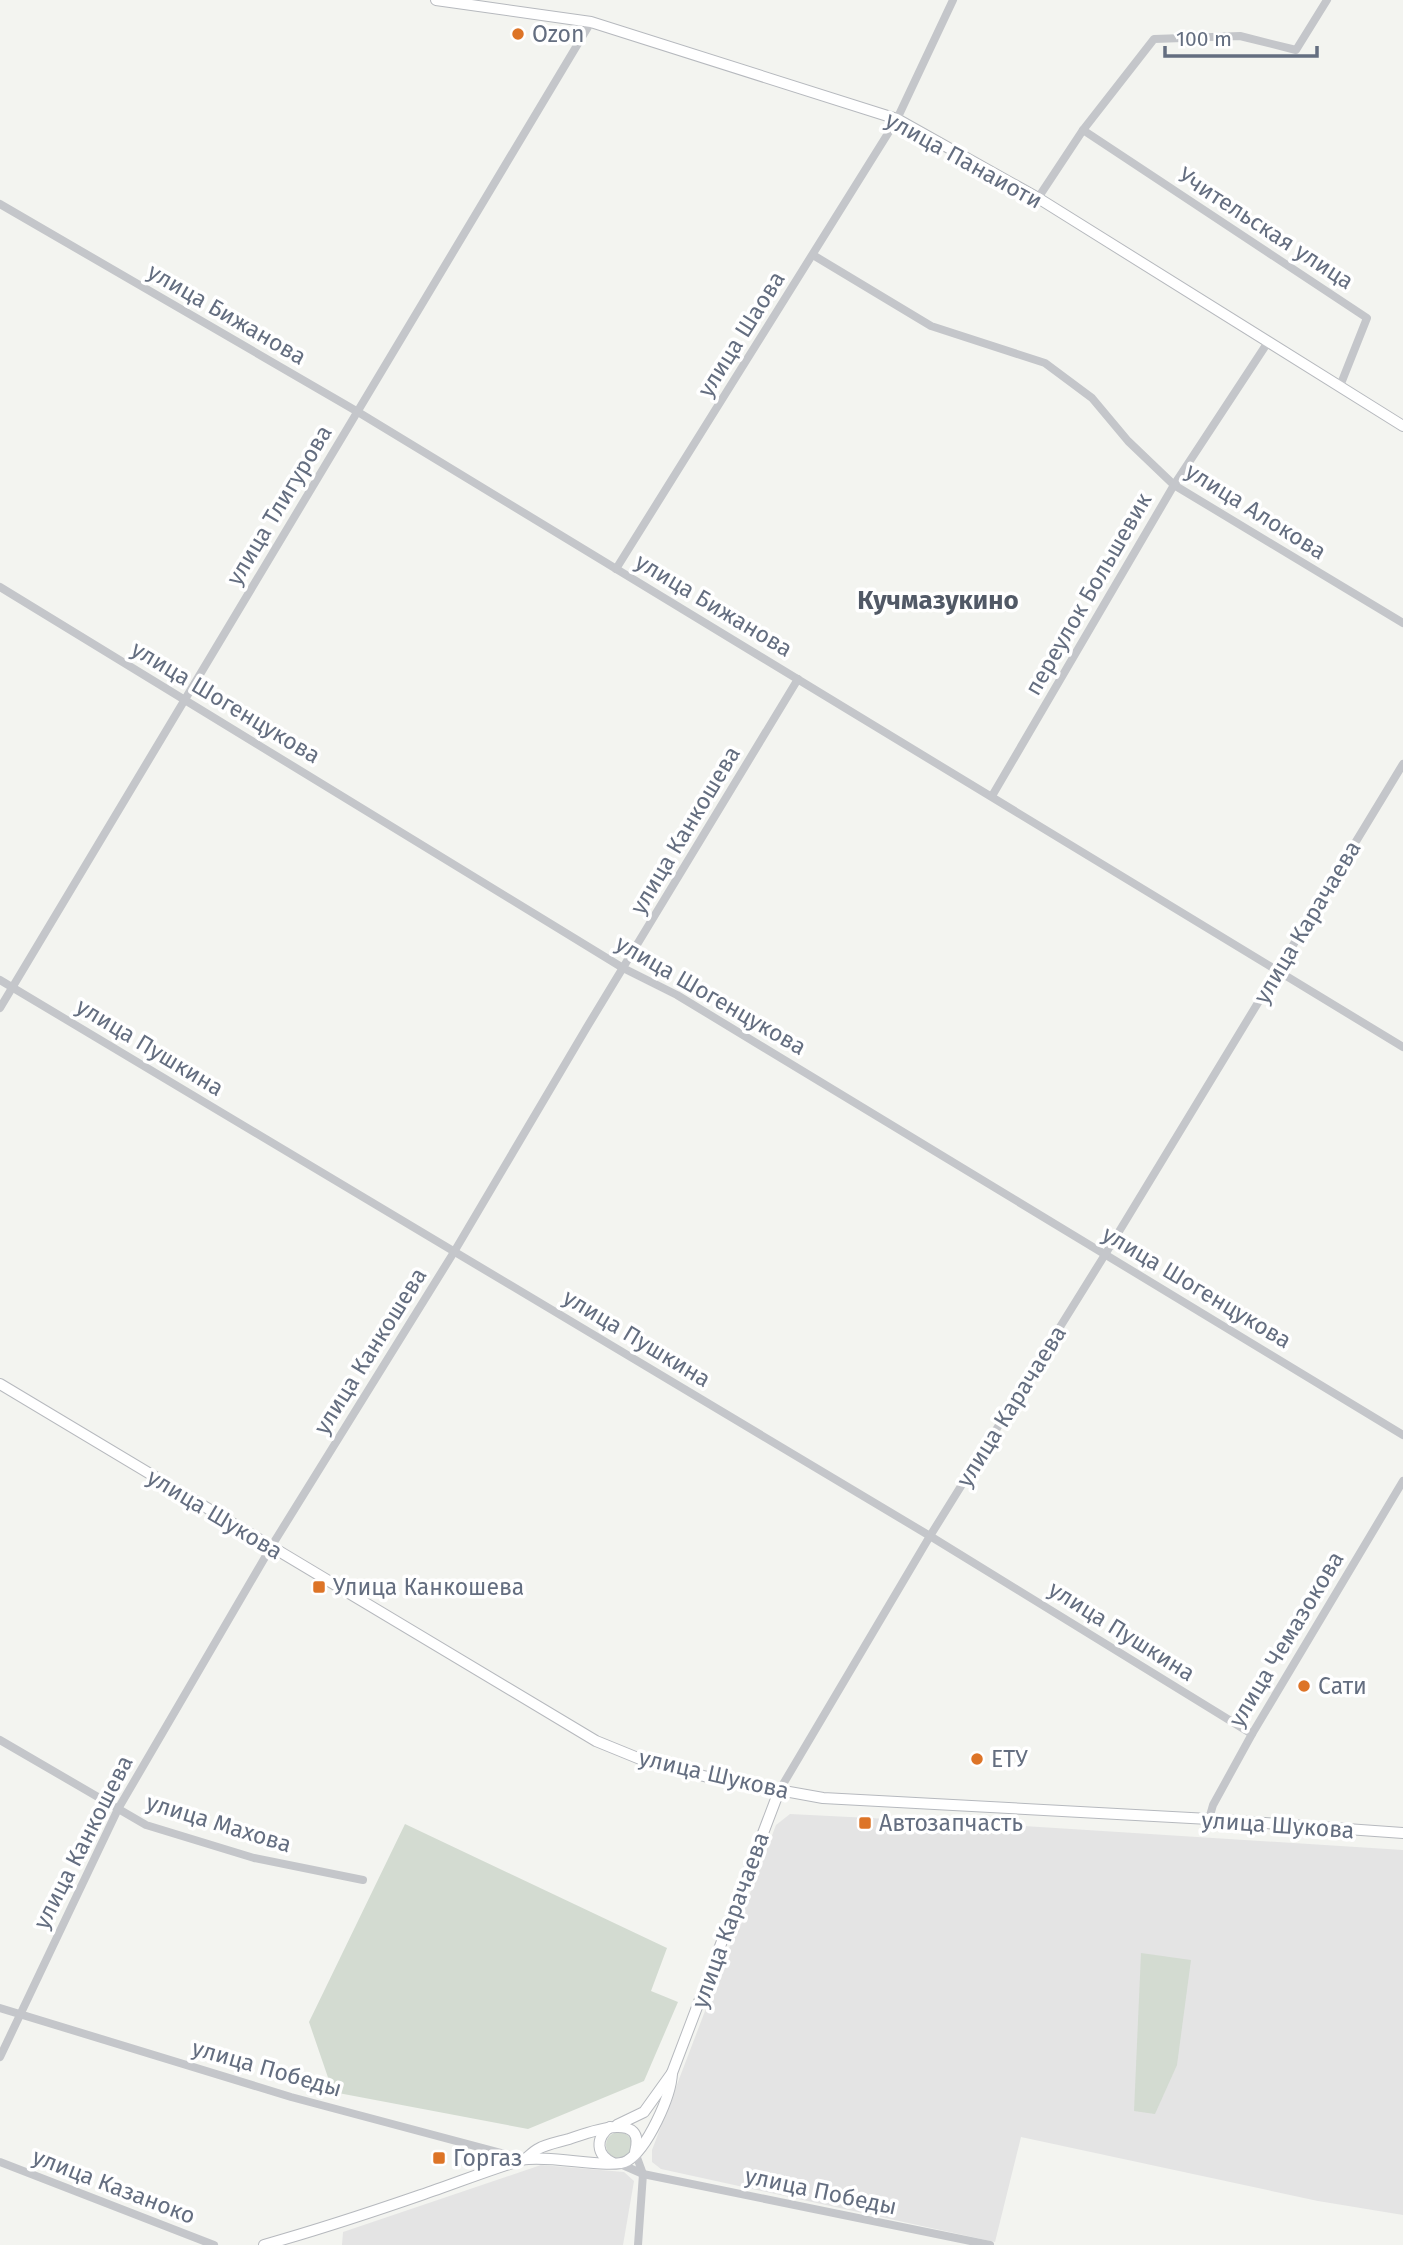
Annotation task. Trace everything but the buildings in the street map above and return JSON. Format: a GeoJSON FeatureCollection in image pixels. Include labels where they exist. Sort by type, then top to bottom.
{"type":"FeatureCollection","features":[{"type":"Feature","properties":{"kind":"street","name":"улица Панаиоти"},"geometry":{"type":"LineString","coordinates":[[436,0],[591,22],[897,119],[1038,198],[1403,426]]}},
{"type":"Feature","properties":{"kind":"street","name":"улица Шаова"},"geometry":{"type":"LineString","coordinates":[[616,569],[897,119],[953,0]]}},
{"type":"Feature","properties":{"kind":"street"},"geometry":{"type":"LineString","coordinates":[[1038,198],[1083,130],[1154,39],[1240,36],[1296,50],[1327,0]]}},
{"type":"Feature","properties":{"kind":"street","name":"улица Тлигурова"},"geometry":{"type":"LineString","coordinates":[[0,1008],[591,22]]}},
{"type":"Feature","properties":{"kind":"street","name":"Учительская улица"},"geometry":{"type":"LineString","coordinates":[[1083,130],[1367,318],[1340,386]]}},
{"type":"Feature","properties":{"kind":"street","name":"улица Бижанова"},"geometry":{"type":"LineString","coordinates":[[0,204],[358,412],[1403,1046]]}},
{"type":"Feature","properties":{"kind":"street","name":"улица Алокова"},"geometry":{"type":"LineString","coordinates":[[813,256],[931,326],[1045,363],[1093,398],[1128,441],[1174,485],[1403,622]]}},
{"type":"Feature","properties":{"kind":"street","name":"переулок Большевик"},"geometry":{"type":"LineString","coordinates":[[992,796],[1174,485],[1268,342]]}},
{"type":"Feature","properties":{"kind":"street","name":"улица Шогенцукова"},"geometry":{"type":"LineString","coordinates":[[0,587],[623,968],[677,995],[1403,1435]]}},
{"type":"Feature","properties":{"kind":"street","name":"улица Канкошева"},"geometry":{"type":"LineString","coordinates":[[0,2057],[118,1809],[271,1547],[454,1252],[799,679]]}},
{"type":"Feature","properties":{"kind":"street","name":"улица Карачаева"},"geometry":{"type":"LineString","coordinates":[[672,2073],[779,1791],[930,1536],[1106,1253],[1403,764]]}},
{"type":"Feature","properties":{"kind":"street","name":"улица Пушкина"},"geometry":{"type":"LineString","coordinates":[[0,980],[930,1536],[1252,1734]]}},
{"type":"Feature","properties":{"kind":"street","name":"улица Шукова"},"geometry":{"type":"LineString","coordinates":[[0,1384],[596,1741],[650,1763],[823,1798],[1209,1819],[1403,1833]]}},
{"type":"Feature","properties":{"kind":"street","name":"улица Чемазокова"},"geometry":{"type":"LineString","coordinates":[[1209,1819],[1213,1805],[1252,1734],[1403,1481]]}},
{"type":"Feature","properties":{"kind":"street","name":"улица Махова"},"geometry":{"type":"LineString","coordinates":[[0,1740],[146,1825],[254,1858],[363,1880]]}},
{"type":"Feature","properties":{"kind":"street","name":"улица Победы"},"geometry":{"type":"LineString","coordinates":[[0,2008],[291,2096],[524,2160]]}},
{"type":"Feature","properties":{"kind":"street"},"geometry":{"type":"LineString","coordinates":[[616,2163],[604,2158],[599,2147],[601,2135],[644,2112],[672,2073]]}},
{"type":"Feature","properties":{"kind":"street"},"geometry":{"type":"LineString","coordinates":[[264,2245],[349,2220],[524,2160],[560,2159],[616,2163],[630,2160],[650,2134],[672,2084],[672,2073]]}},
{"type":"Feature","properties":{"kind":"street"},"geometry":{"type":"LineString","coordinates":[[524,2160],[538,2149],[597,2129],[628,2128],[636,2140],[635,2152],[643,2174],[638,2245]]}},
{"type":"Feature","properties":{"kind":"street","name":"улица Казаноко"},"geometry":{"type":"LineString","coordinates":[[0,2162],[214,2245]]}},
{"type":"Feature","properties":{"kind":"street","name":"улица Победы"},"geometry":{"type":"LineString","coordinates":[[616,2163],[643,2174],[990,2245]]}},
{"type":"Feature","properties":{"kind":"shaded area","name":"Автозапчасть"},"geometry":{"type":"Polygon","coordinates":[[[790,1814],[1403,1850],[1403,2215],[1318,2201],[1021,2137],[995,2242],[661,2169],[652,2162],[652,2150],[776,1825],[790,1814]]]}},
{"type":"Feature","properties":{"kind":"shaded area"},"geometry":{"type":"Polygon","coordinates":[[[405,1824],[667,1948],[651,1991],[678,2002],[644,2081],[528,2129],[333,2092],[309,2022],[405,1824]]]}},
{"type":"Feature","properties":{"kind":"shaded area"},"geometry":{"type":"Polygon","coordinates":[[[1141,1953],[1191,1960],[1177,2065],[1155,2114],[1134,2111],[1141,1953]]]}},
{"type":"Feature","properties":{"kind":"shaded area"},"geometry":{"type":"Polygon","coordinates":[[[619,2132],[628,2136],[632,2145],[628,2154],[619,2158],[610,2154],[606,2145],[610,2136],[619,2132]]]}},
{"type":"Feature","properties":{"kind":"shaded area"},"geometry":{"type":"Polygon","coordinates":[[[541,2165],[624,2172],[634,2181],[623,2245],[342,2245],[343,2232],[541,2165]]]}},
{"type":"Feature","properties":{"kind":"place","name":"Ozon"},"geometry":{"type":"Point","coordinates":[518,34]}},
{"type":"Feature","properties":{"kind":"place","name":"Улица Канкошева"},"geometry":{"type":"Point","coordinates":[319,1587]}},
{"type":"Feature","properties":{"kind":"place","name":"Сати"},"geometry":{"type":"Point","coordinates":[1304,1686]}},
{"type":"Feature","properties":{"kind":"place","name":"ЕТУ"},"geometry":{"type":"Point","coordinates":[977,1759]}},
{"type":"Feature","properties":{"kind":"place","name":"Автозапчасть"},"geometry":{"type":"Point","coordinates":[865,1823]}},
{"type":"Feature","properties":{"kind":"place","name":"Горгаз"},"geometry":{"type":"Point","coordinates":[439,2158]}},
{"type":"Feature","properties":{"kind":"district","name":"Кучмазукино"},"geometry":{"type":"Point","coordinates":[938,600]}}]}
